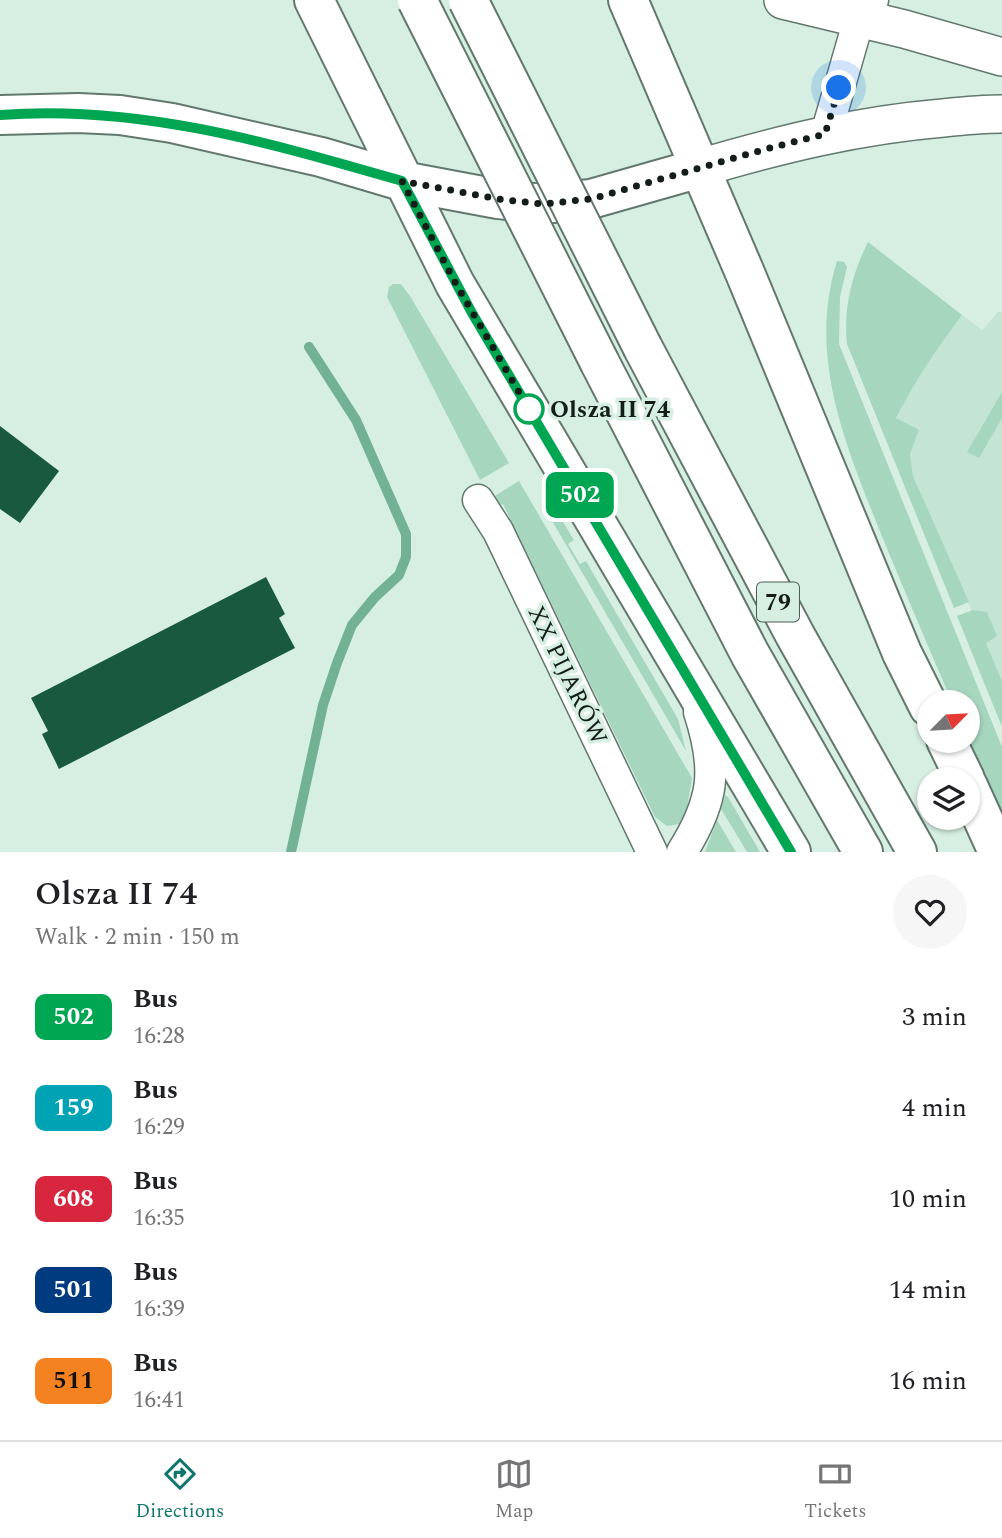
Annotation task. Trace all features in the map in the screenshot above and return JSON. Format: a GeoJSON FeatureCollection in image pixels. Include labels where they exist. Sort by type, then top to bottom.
{"type":"FeatureCollection","features":[{"type":"Feature","properties":{"kind":"main road"},"geometry":{"type":"LineString","coordinates":[[314,0],[402,181],[472,313],[791,852]]}},
{"type":"Feature","properties":{"kind":"main road","name":"79"},"geometry":{"type":"LineString","coordinates":[[417,0],[750,654],[863,852]]}},
{"type":"Feature","properties":{"kind":"main road","name":"79"},"geometry":{"type":"LineString","coordinates":[[468,0],[643,348],[795,635],[917,852]]}},
{"type":"Feature","properties":{"kind":"main road"},"geometry":{"type":"LineString","coordinates":[[628,0],[902,653],[920,690]]}},
{"type":"Feature","properties":{"kind":"main road"},"geometry":{"type":"LineString","coordinates":[[0,115],[78,113],[120,115],[172,123],[321,157],[402,181],[498,199],[542,204],[591,199],[700,167]]}},
{"type":"Feature","properties":{"kind":"main road"},"geometry":{"type":"LineString","coordinates":[[980,812],[998,852]]}},
{"type":"Feature","properties":{"kind":"street"},"geometry":{"type":"LineString","coordinates":[[783,0],[866,9],[1002,57]]}},
{"type":"Feature","properties":{"kind":"street"},"geometry":{"type":"LineString","coordinates":[[825,134],[866,9]]}},
{"type":"Feature","properties":{"kind":"street"},"geometry":{"type":"LineString","coordinates":[[700,167],[825,134],[889,122],[1002,114]]}},
{"type":"Feature","properties":{"kind":"street","name":"XX PIJARÓW"},"geometry":{"type":"LineString","coordinates":[[478,500],[498,531],[652,852]]}},
{"type":"Feature","properties":{"kind":"street"},"geometry":{"type":"LineString","coordinates":[[680,662],[703,724],[711,774],[704,814],[681,852]]}},
{"type":"Feature","properties":{"kind":"shaded area"},"geometry":{"type":"Polygon","coordinates":[[[868,242],[962,315],[927,365],[896,418],[919,430],[910,454],[913,476],[969,602],[954,608],[847,344],[846,317],[850,292],[857,266],[868,242]]]}},
{"type":"Feature","properties":{"kind":"shaded area"},"geometry":{"type":"Polygon","coordinates":[[[837,261],[844,262],[847,267],[840,297],[839,344],[979,690],[947,690],[855,468],[835,400],[829,366],[826,332],[829,297],[837,261]]]}},
{"type":"Feature","properties":{"kind":"shaded area"},"geometry":{"type":"Polygon","coordinates":[[[401,284],[410,296],[509,463],[480,480],[387,297],[389,287],[401,284]]]}},
{"type":"Feature","properties":{"kind":"shaded area"},"geometry":{"type":"Polygon","coordinates":[[[998,312],[1002,312],[1002,681],[913,476],[910,454],[896,418],[937,347],[962,315],[982,330],[998,312]]]}},
{"type":"Feature","properties":{"kind":"shaded area"},"geometry":{"type":"Polygon","coordinates":[[[1002,392],[1002,418],[979,458],[967,452],[1002,392]]]}},
{"type":"Feature","properties":{"kind":"shaded area"},"geometry":{"type":"Polygon","coordinates":[[[519,481],[692,778],[687,808],[679,824],[667,826],[655,817],[503,504],[495,508],[490,499],[519,481]]]}},
{"type":"Feature","properties":{"kind":"shaded area"},"geometry":{"type":"Polygon","coordinates":[[[548,497],[574,540],[568,544],[580,564],[586,561],[678,719],[686,751],[544,507],[548,497]]]}},
{"type":"Feature","properties":{"kind":"shaded area"},"geometry":{"type":"Polygon","coordinates":[[[973,610],[987,612],[997,636],[986,643],[1002,681],[1002,727],[957,616],[973,610]]]}},
{"type":"Feature","properties":{"kind":"shaded area"},"geometry":{"type":"Polygon","coordinates":[[[980,693],[1002,747],[1002,814],[974,753],[980,753],[980,693]]]}},
{"type":"Feature","properties":{"kind":"shaded area"},"geometry":{"type":"Polygon","coordinates":[[[725,795],[760,852],[747,852],[721,809],[725,795]]]}},
{"type":"Feature","properties":{"kind":"shaded area"},"geometry":{"type":"Polygon","coordinates":[[[717,820],[736,852],[705,852],[717,820]]]}},
{"type":"Feature","properties":{"kind":"building"},"geometry":{"type":"Polygon","coordinates":[[[0,426],[59,471],[20,523],[0,509],[0,426]]]}},
{"type":"Feature","properties":{"kind":"building"},"geometry":{"type":"Polygon","coordinates":[[[266,577],[285,614],[279,618],[295,648],[59,769],[42,734],[48,731],[31,698],[266,577]]]}},
{"type":"Feature","properties":{"kind":"waterway"},"geometry":{"type":"LineString","coordinates":[[291,852],[323,705],[337,663],[352,625],[375,597],[399,575],[406,557],[406,534],[356,420],[309,347]]}},
{"type":"Feature","properties":{"kind":"bus line","name":"502"},"geometry":{"type":"LineString","coordinates":[[0,115],[78,113],[120,115],[172,123],[321,157],[402,181],[472,313],[791,852]]}},
{"type":"Feature","properties":{"kind":"place","name":"Olsza II 74"},"geometry":{"type":"Point","coordinates":[529,409]}},
{"type":"Feature","properties":{"kind":"route"},"geometry":{"type":"LineString","coordinates":[[529,409],[530,411],[456,284],[402,181],[498,199],[542,204],[591,199],[825,134],[839,88]]}}]}
